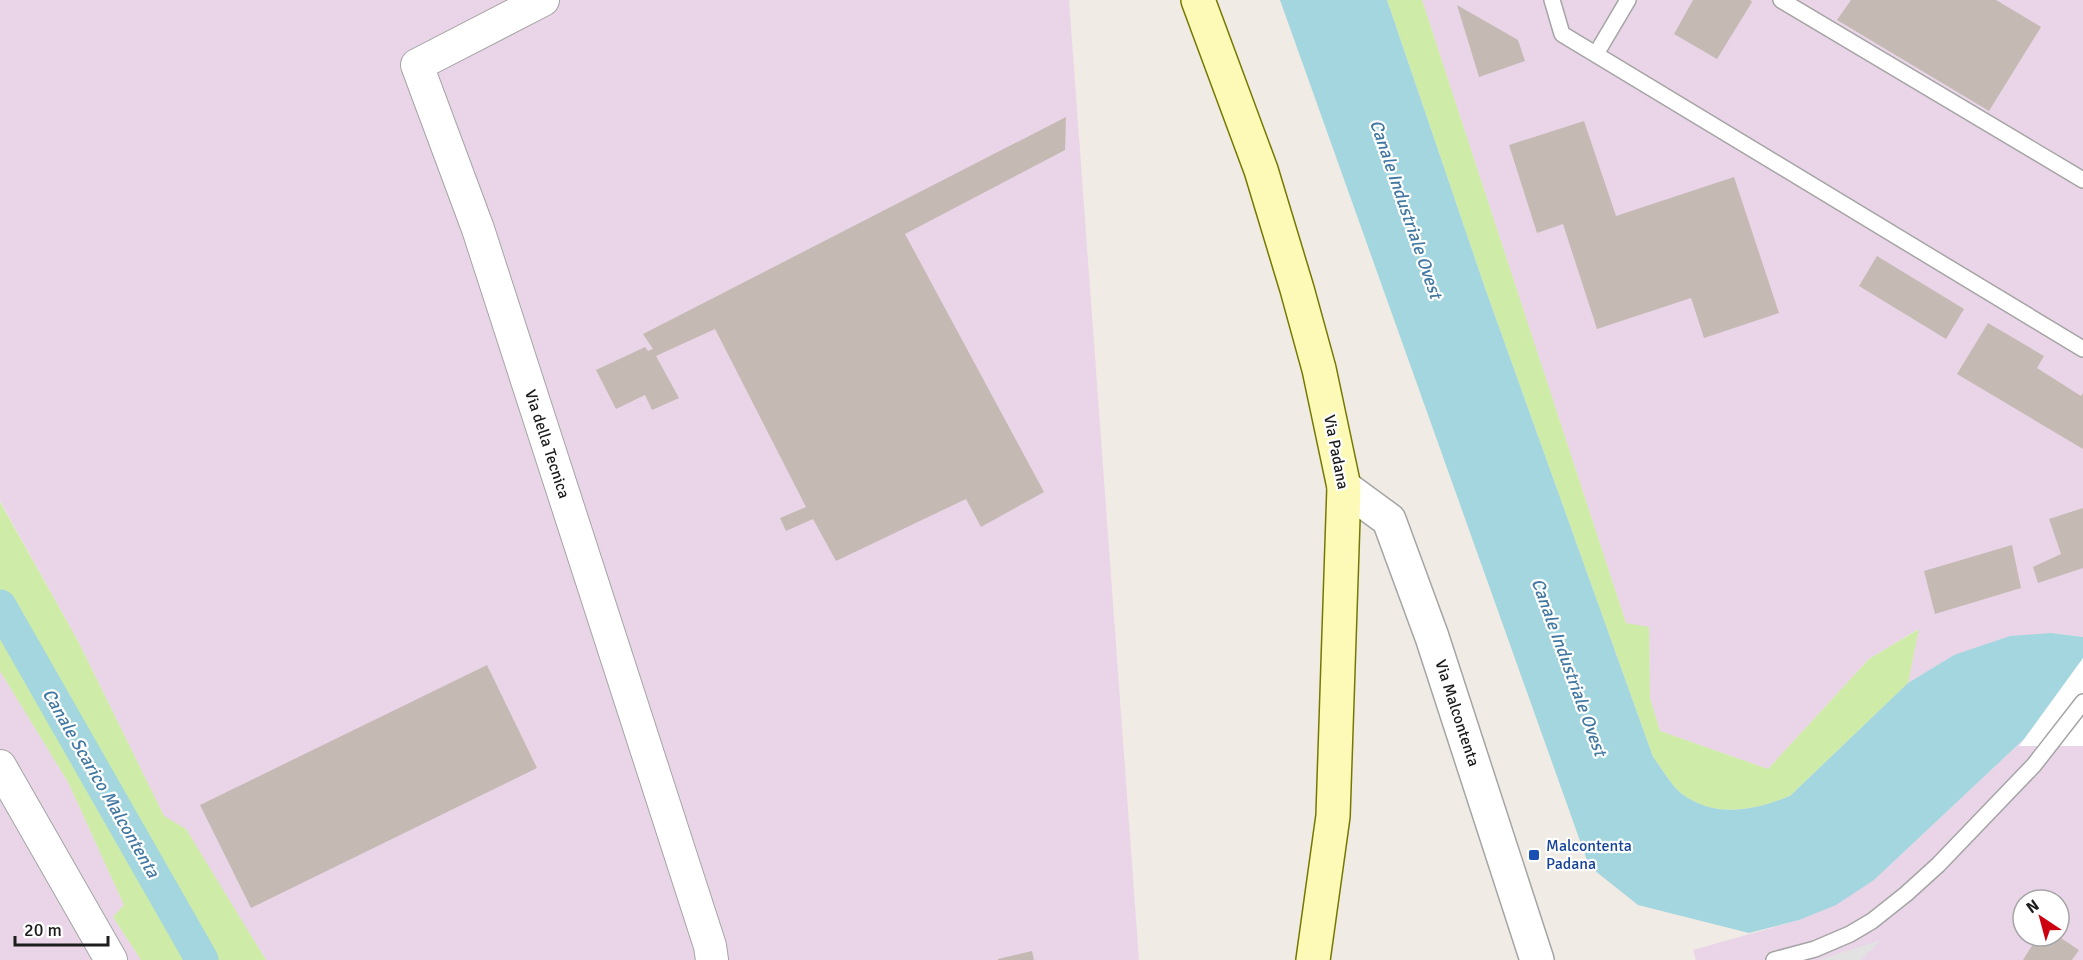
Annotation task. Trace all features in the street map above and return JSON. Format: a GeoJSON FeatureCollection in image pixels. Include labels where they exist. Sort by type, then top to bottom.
{"type":"FeatureCollection","features":[{"type":"Feature","properties":{"kind":"main road","name":"Via Padana"},"geometry":{"type":"LineString","coordinates":[[1198,0],[1261,170],[1297,289],[1319,369],[1344,487],[1333,816],[1313,960]]}},
{"type":"Feature","properties":{"kind":"street","name":"Via della Tecnica"},"geometry":{"type":"LineString","coordinates":[[543,0],[417,65],[478,229],[706,934],[712,960]]}},
{"type":"Feature","properties":{"kind":"street","name":"Via Malcontenta"},"geometry":{"type":"LineString","coordinates":[[1344,487],[1389,520],[1432,638],[1537,960]]}},
{"type":"Feature","properties":{"kind":"street"},"geometry":{"type":"LineString","coordinates":[[0,766],[111,960]]}},
{"type":"Feature","properties":{"kind":"lane"},"geometry":{"type":"LineString","coordinates":[[1552,0],[1562,34],[2083,350]]}},
{"type":"Feature","properties":{"kind":"lane"},"geometry":{"type":"LineString","coordinates":[[1596,54],[1628,0]]}},
{"type":"Feature","properties":{"kind":"lane"},"geometry":{"type":"LineString","coordinates":[[1781,0],[2083,180]]}},
{"type":"Feature","properties":{"kind":"lane"},"geometry":{"type":"LineString","coordinates":[[1774,960],[1815,949],[1850,934],[1872,921],[1938,865],[2034,765],[2083,702]]}},
{"type":"Feature","properties":{"kind":"shaded area"},"geometry":{"type":"Polygon","coordinates":[[[0,0],[1069,0],[1139,960],[266,960],[186,830],[164,816],[78,641],[0,501],[0,0]]]}},
{"type":"Feature","properties":{"kind":"shaded area"},"geometry":{"type":"Polygon","coordinates":[[[1422,0],[2083,0],[2083,637],[2051,633],[1954,655],[1908,683],[1918,629],[1869,659],[1768,769],[1660,731],[1650,698],[1649,628],[1626,623],[1422,0]]]}},
{"type":"Feature","properties":{"kind":"shaded area"},"geometry":{"type":"Polygon","coordinates":[[[0,671],[68,782],[124,905],[113,917],[141,960],[0,960],[0,671]]]}},
{"type":"Feature","properties":{"kind":"shaded area"},"geometry":{"type":"Polygon","coordinates":[[[2023,740],[2083,740],[2083,960],[1696,960],[1693,950],[1799,920],[1874,880],[2023,740]]]}},
{"type":"Feature","properties":{"kind":"shaded area"},"geometry":{"type":"Polygon","coordinates":[[[1881,940],[1861,960],[1819,960],[1881,940]]]}},
{"type":"Feature","properties":{"kind":"green space"},"geometry":{"type":"Polygon","coordinates":[[[1387,0],[1422,0],[1626,623],[1649,627],[1650,698],[1660,731],[1768,769],[1869,659],[1919,629],[1908,683],[1790,796],[1763,805],[1736,810],[1708,807],[1678,791],[1653,757],[1485,288],[1387,0]]]}},
{"type":"Feature","properties":{"kind":"green space"},"geometry":{"type":"Polygon","coordinates":[[[0,502],[78,641],[164,816],[186,829],[266,960],[141,960],[113,917],[124,905],[68,782],[0,671],[0,502]]]}},
{"type":"Feature","properties":{"kind":"water","name":"Canale Industriale Ovest"},"geometry":{"type":"Polygon","coordinates":[[[1280,0],[1387,0],[1485,288],[1653,757],[1678,791],[1708,807],[1736,810],[1763,805],[1790,796],[1908,683],[1954,655],[2010,636],[2051,633],[2083,637],[2083,740],[2023,740],[1874,880],[1836,905],[1799,920],[1749,933],[1638,905],[1589,866],[1280,0]]]}},
{"type":"Feature","properties":{"kind":"pier"},"geometry":{"type":"Polygon","coordinates":[[[2083,658],[2083,746],[2019,746],[2083,658]]]}},
{"type":"Feature","properties":{"kind":"building"},"geometry":{"type":"Polygon","coordinates":[[[1693,0],[1750,0],[1752,2],[1717,59],[1674,34],[1693,0]]]}},
{"type":"Feature","properties":{"kind":"building"},"geometry":{"type":"Polygon","coordinates":[[[1851,0],[1996,0],[2041,27],[1989,111],[1837,20],[1851,0]]]}},
{"type":"Feature","properties":{"kind":"building"},"geometry":{"type":"Polygon","coordinates":[[[1457,5],[1518,40],[1525,61],[1479,77],[1457,5]]]}},
{"type":"Feature","properties":{"kind":"building"},"geometry":{"type":"Polygon","coordinates":[[[1066,117],[1065,150],[905,234],[1044,492],[981,527],[966,499],[836,561],[813,519],[786,531],[780,518],[806,507],[715,329],[656,356],[679,398],[652,410],[645,395],[616,409],[596,370],[645,347],[648,351],[653,349],[643,334],[1066,117]]]}},
{"type":"Feature","properties":{"kind":"building"},"geometry":{"type":"Polygon","coordinates":[[[1584,121],[1616,216],[1734,177],[1779,313],[1704,338],[1691,298],[1597,329],[1563,224],[1537,233],[1509,145],[1584,121]]]}},
{"type":"Feature","properties":{"kind":"building"},"geometry":{"type":"Polygon","coordinates":[[[1877,256],[1964,309],[1946,339],[1859,286],[1877,256]]]}},
{"type":"Feature","properties":{"kind":"building"},"geometry":{"type":"Polygon","coordinates":[[[1988,323],[2044,356],[2037,368],[2081,396],[2083,393],[2083,449],[1957,374],[1988,323]]]}},
{"type":"Feature","properties":{"kind":"building"},"geometry":{"type":"Polygon","coordinates":[[[2083,508],[2083,568],[2038,583],[2033,567],[2061,554],[2049,519],[2083,508]]]}},
{"type":"Feature","properties":{"kind":"building"},"geometry":{"type":"Polygon","coordinates":[[[2012,545],[2021,588],[1935,614],[1924,571],[2012,545]]]}},
{"type":"Feature","properties":{"kind":"building"},"geometry":{"type":"Polygon","coordinates":[[[487,665],[537,768],[251,908],[200,805],[487,665]]]}},
{"type":"Feature","properties":{"kind":"building"},"geometry":{"type":"Polygon","coordinates":[[[2071,945],[2079,950],[2072,960],[2023,960],[2030,948],[2071,948],[2071,945]]]}},
{"type":"Feature","properties":{"kind":"building"},"geometry":{"type":"Polygon","coordinates":[[[1032,951],[1034,960],[998,960],[998,959],[1032,951]]]}},
{"type":"Feature","properties":{"kind":"waterway","name":"Canale Scarico Malcontenta"},"geometry":{"type":"LineString","coordinates":[[0,606],[202,960]]}},
{"type":"Feature","properties":{"kind":"place","name":"Malcontenta Padana"},"geometry":{"type":"Point","coordinates":[1534,855]}}]}
